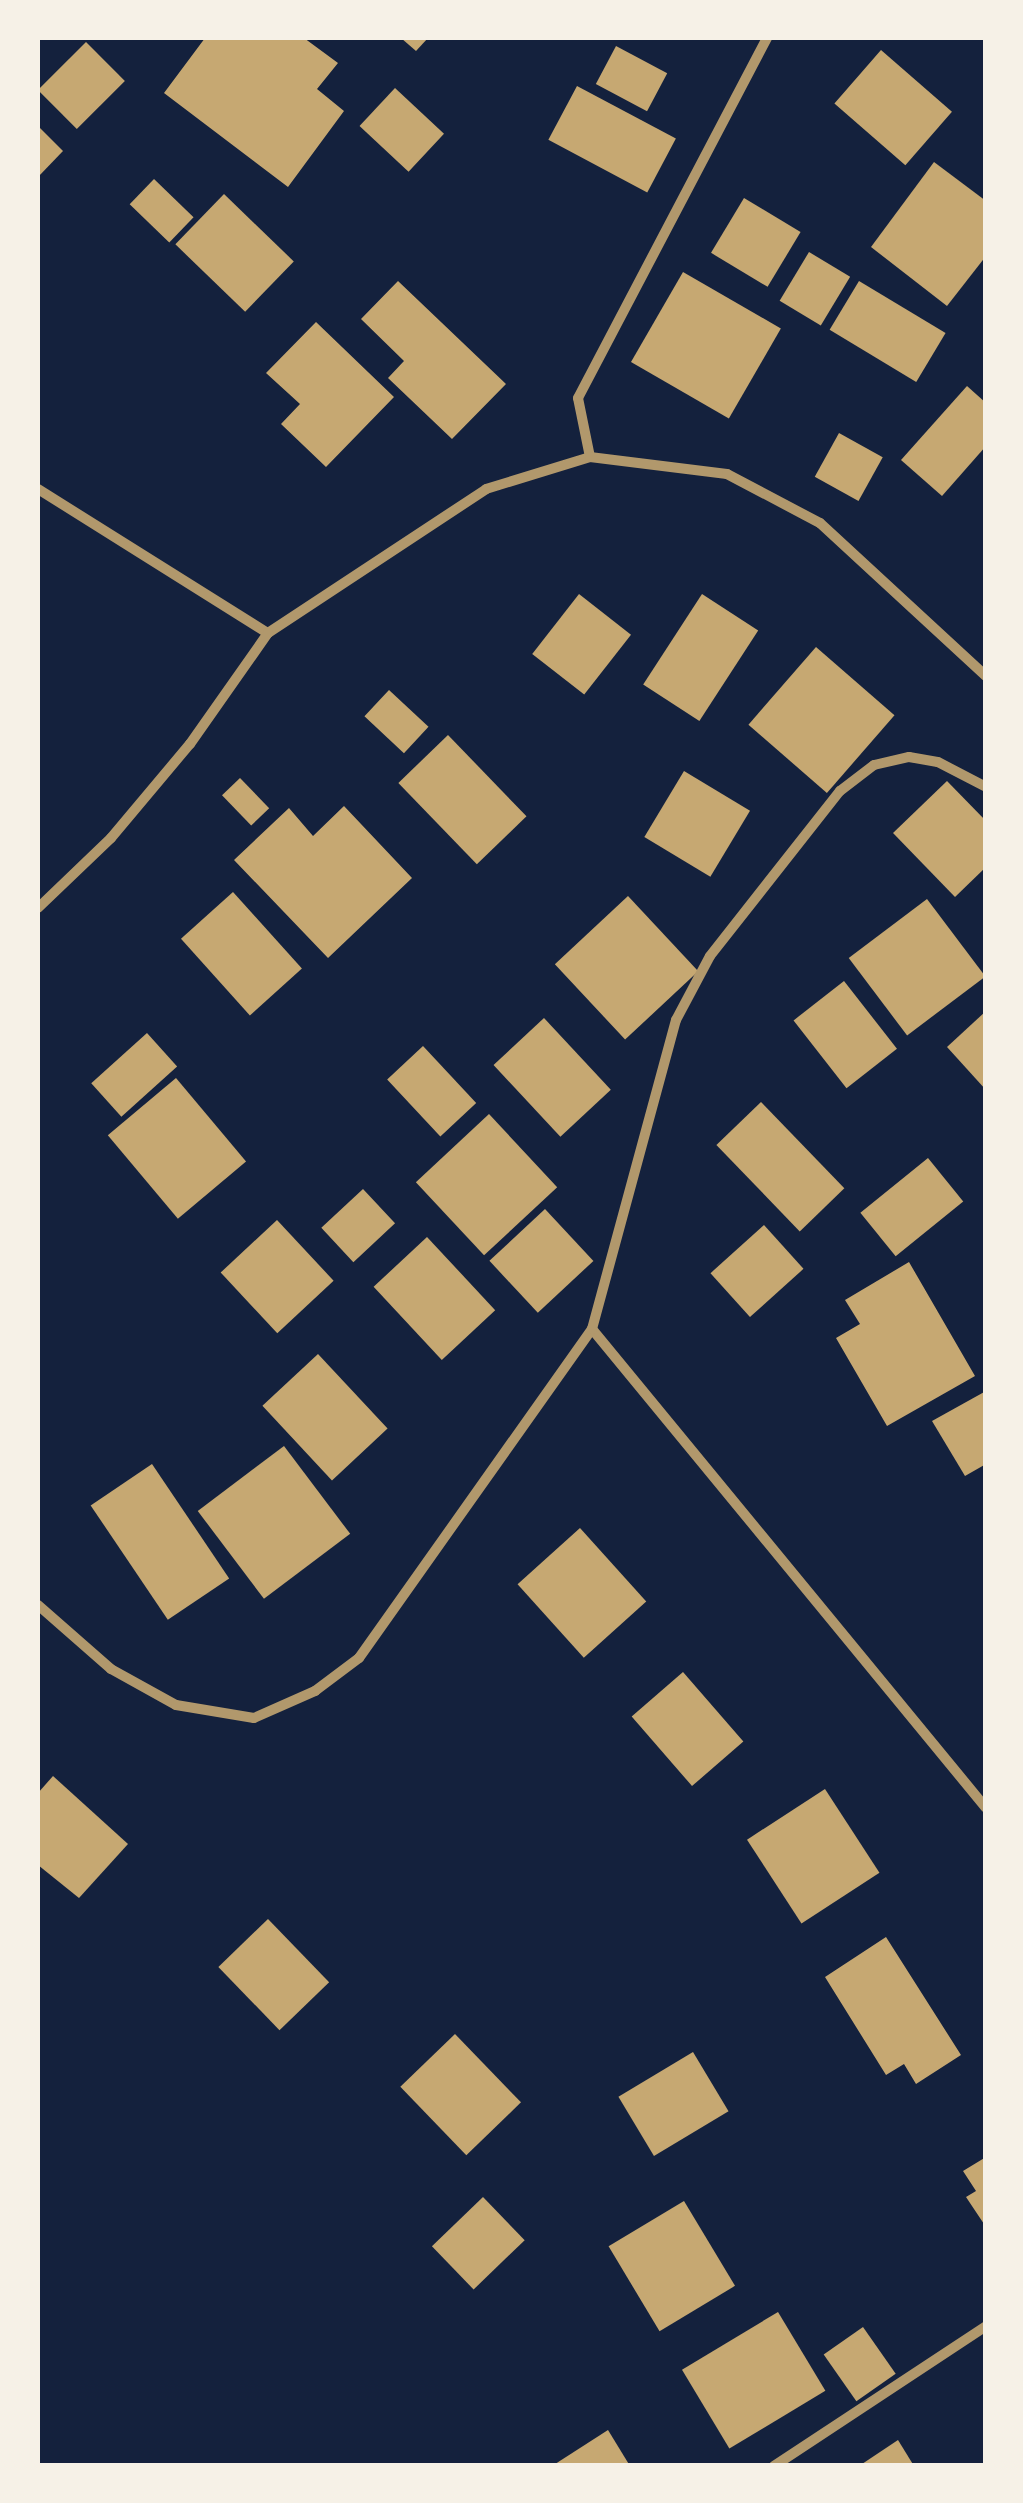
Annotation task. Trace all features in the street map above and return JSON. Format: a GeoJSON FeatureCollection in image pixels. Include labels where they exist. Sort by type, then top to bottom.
{"type":"FeatureCollection","features":[{"type":"Feature","properties":{"kind":"street"},"geometry":{"type":"LineString","coordinates":[[590,457],[578,398],[767,38]]}},
{"type":"Feature","properties":{"kind":"street"},"geometry":{"type":"LineString","coordinates":[[38,908],[122,824],[268,633],[486,489],[590,457],[726,474],[820,523],[986,676]]}},
{"type":"Feature","properties":{"kind":"street"},"geometry":{"type":"LineString","coordinates":[[38,489],[268,633]]}},
{"type":"Feature","properties":{"kind":"street"},"geometry":{"type":"LineString","coordinates":[[38,1605],[111,1669],[176,1705],[254,1718],[315,1692],[360,1658],[592,1329],[676,1020],[710,956],[840,791],[874,765],[910,757],[938,762],[986,787]]}},
{"type":"Feature","properties":{"kind":"street"},"geometry":{"type":"LineString","coordinates":[[592,1329],[986,1808]]}},
{"type":"Feature","properties":{"kind":"street"},"geometry":{"type":"LineString","coordinates":[[774,2466],[986,2326]]}},
{"type":"Feature","properties":{"kind":"building"},"geometry":{"type":"Polygon","coordinates":[[[205,38],[304,38],[338,63],[317,89],[344,111],[288,187],[164,93],[205,38]]]}},
{"type":"Feature","properties":{"kind":"building"},"geometry":{"type":"Polygon","coordinates":[[[401,38],[428,38],[416,51],[401,38]]]}},
{"type":"Feature","properties":{"kind":"building"},"geometry":{"type":"Polygon","coordinates":[[[86,42],[125,81],[77,129],[38,90],[86,42]]]}},
{"type":"Feature","properties":{"kind":"building"},"geometry":{"type":"Polygon","coordinates":[[[616,46],[667,73],[647,111],[596,84],[616,46]]]}},
{"type":"Feature","properties":{"kind":"building"},"geometry":{"type":"Polygon","coordinates":[[[881,50],[952,112],[905,165],[834,104],[881,50]]]}},
{"type":"Feature","properties":{"kind":"building"},"geometry":{"type":"Polygon","coordinates":[[[577,86],[676,139],[647,192],[548,140],[577,86]]]}},
{"type":"Feature","properties":{"kind":"building"},"geometry":{"type":"Polygon","coordinates":[[[395,88],[444,134],[409,172],[360,126],[395,88]]]}},
{"type":"Feature","properties":{"kind":"building"},"geometry":{"type":"Polygon","coordinates":[[[38,126],[63,151],[38,177],[38,126]]]}},
{"type":"Feature","properties":{"kind":"building"},"geometry":{"type":"Polygon","coordinates":[[[934,162],[986,201],[986,256],[947,306],[871,247],[934,162]]]}},
{"type":"Feature","properties":{"kind":"building"},"geometry":{"type":"Polygon","coordinates":[[[154,179],[194,217],[169,242],[130,204],[154,179]]]}},
{"type":"Feature","properties":{"kind":"building"},"geometry":{"type":"Polygon","coordinates":[[[224,194],[294,261],[245,312],[175,244],[224,194]]]}},
{"type":"Feature","properties":{"kind":"building"},"geometry":{"type":"Polygon","coordinates":[[[744,198],[801,232],[768,287],[711,253],[744,198]]]}},
{"type":"Feature","properties":{"kind":"building"},"geometry":{"type":"Polygon","coordinates":[[[809,252],[850,277],[821,326],[780,301],[809,252]]]}},
{"type":"Feature","properties":{"kind":"building"},"geometry":{"type":"Polygon","coordinates":[[[683,272],[781,328],[729,419],[631,362],[683,272]]]}},
{"type":"Feature","properties":{"kind":"building"},"geometry":{"type":"Polygon","coordinates":[[[398,281],[506,384],[452,439],[388,378],[404,361],[361,319],[398,281]]]}},
{"type":"Feature","properties":{"kind":"building"},"geometry":{"type":"Polygon","coordinates":[[[859,281],[946,333],[916,382],[830,330],[859,281]]]}},
{"type":"Feature","properties":{"kind":"building"},"geometry":{"type":"Polygon","coordinates":[[[316,322],[394,397],[326,467],[281,424],[300,404],[266,373],[316,322]]]}},
{"type":"Feature","properties":{"kind":"building"},"geometry":{"type":"Polygon","coordinates":[[[967,386],[986,403],[986,446],[942,496],[901,460],[967,386]]]}},
{"type":"Feature","properties":{"kind":"building"},"geometry":{"type":"Polygon","coordinates":[[[839,433],[883,457],[858,501],[815,477],[839,433]]]}},
{"type":"Feature","properties":{"kind":"building"},"geometry":{"type":"Polygon","coordinates":[[[579,594],[631,635],[584,695],[532,654],[579,594]]]}},
{"type":"Feature","properties":{"kind":"building"},"geometry":{"type":"Polygon","coordinates":[[[702,594],[758,630],[699,721],[643,685],[702,594]]]}},
{"type":"Feature","properties":{"kind":"building"},"geometry":{"type":"Polygon","coordinates":[[[816,647],[894,715],[827,793],[748,725],[816,647]]]}},
{"type":"Feature","properties":{"kind":"building"},"geometry":{"type":"Polygon","coordinates":[[[389,690],[428,727],[404,753],[364,716],[389,690]]]}},
{"type":"Feature","properties":{"kind":"building"},"geometry":{"type":"Polygon","coordinates":[[[448,735],[526,816],[477,864],[398,783],[448,735]]]}},
{"type":"Feature","properties":{"kind":"building"},"geometry":{"type":"Polygon","coordinates":[[[684,771],[750,811],[710,877],[644,837],[684,771]]]}},
{"type":"Feature","properties":{"kind":"building"},"geometry":{"type":"Polygon","coordinates":[[[240,778],[269,808],[251,826],[222,795],[240,778]]]}},
{"type":"Feature","properties":{"kind":"building"},"geometry":{"type":"Polygon","coordinates":[[[947,781],[986,821],[986,867],[955,897],[893,833],[947,781]]]}},
{"type":"Feature","properties":{"kind":"building"},"geometry":{"type":"Polygon","coordinates":[[[344,806],[412,878],[328,958],[234,860],[289,808],[313,836],[344,806]]]}},
{"type":"Feature","properties":{"kind":"building"},"geometry":{"type":"Polygon","coordinates":[[[233,892],[302,969],[250,1015],[181,939],[233,892]]]}},
{"type":"Feature","properties":{"kind":"building"},"geometry":{"type":"Polygon","coordinates":[[[628,896],[698,971],[625,1040],[555,964],[628,896]]]}},
{"type":"Feature","properties":{"kind":"building"},"geometry":{"type":"Polygon","coordinates":[[[927,899],[985,976],[907,1035],[849,958],[927,899]]]}},
{"type":"Feature","properties":{"kind":"building"},"geometry":{"type":"Polygon","coordinates":[[[844,981],[897,1049],[847,1088],[794,1020],[844,981]]]}},
{"type":"Feature","properties":{"kind":"building"},"geometry":{"type":"Polygon","coordinates":[[[986,1011],[986,1090],[947,1047],[986,1011]]]}},
{"type":"Feature","properties":{"kind":"building"},"geometry":{"type":"Polygon","coordinates":[[[544,1018],[611,1090],[560,1137],[494,1065],[544,1018]]]}},
{"type":"Feature","properties":{"kind":"building"},"geometry":{"type":"Polygon","coordinates":[[[147,1033],[177,1066],[121,1117],[91,1083],[147,1033]]]}},
{"type":"Feature","properties":{"kind":"building"},"geometry":{"type":"Polygon","coordinates":[[[423,1046],[476,1103],[440,1136],[387,1079],[423,1046]]]}},
{"type":"Feature","properties":{"kind":"building"},"geometry":{"type":"Polygon","coordinates":[[[176,1078],[246,1161],[178,1219],[108,1135],[176,1078]]]}},
{"type":"Feature","properties":{"kind":"building"},"geometry":{"type":"Polygon","coordinates":[[[761,1102],[844,1188],[800,1231],[716,1145],[761,1102]]]}},
{"type":"Feature","properties":{"kind":"building"},"geometry":{"type":"Polygon","coordinates":[[[489,1114],[557,1187],[484,1255],[416,1182],[489,1114]]]}},
{"type":"Feature","properties":{"kind":"building"},"geometry":{"type":"Polygon","coordinates":[[[928,1158],[963,1202],[896,1256],[860,1213],[928,1158]]]}},
{"type":"Feature","properties":{"kind":"building"},"geometry":{"type":"Polygon","coordinates":[[[363,1189],[395,1223],[353,1262],[321,1228],[363,1189]]]}},
{"type":"Feature","properties":{"kind":"building"},"geometry":{"type":"Polygon","coordinates":[[[545,1209],[593,1261],[538,1313],[489,1261],[545,1209]]]}},
{"type":"Feature","properties":{"kind":"building"},"geometry":{"type":"Polygon","coordinates":[[[277,1220],[334,1281],[277,1333],[221,1273],[277,1220]]]}},
{"type":"Feature","properties":{"kind":"building"},"geometry":{"type":"Polygon","coordinates":[[[764,1225],[803,1269],[750,1317],[710,1273],[764,1225]]]}},
{"type":"Feature","properties":{"kind":"building"},"geometry":{"type":"Polygon","coordinates":[[[427,1237],[495,1310],[442,1360],[374,1287],[427,1237]]]}},
{"type":"Feature","properties":{"kind":"building"},"geometry":{"type":"Polygon","coordinates":[[[909,1262],[975,1376],[887,1426],[836,1338],[860,1324],[845,1300],[909,1262]]]}},
{"type":"Feature","properties":{"kind":"building"},"geometry":{"type":"Polygon","coordinates":[[[318,1354],[388,1429],[332,1480],[262,1406],[318,1354]]]}},
{"type":"Feature","properties":{"kind":"building"},"geometry":{"type":"Polygon","coordinates":[[[986,1391],[986,1464],[965,1476],[932,1421],[986,1391]]]}},
{"type":"Feature","properties":{"kind":"building"},"geometry":{"type":"Polygon","coordinates":[[[284,1446],[350,1534],[264,1599],[198,1511],[284,1446]]]}},
{"type":"Feature","properties":{"kind":"building"},"geometry":{"type":"Polygon","coordinates":[[[152,1464],[229,1578],[168,1620],[91,1505],[152,1464]]]}},
{"type":"Feature","properties":{"kind":"building"},"geometry":{"type":"Polygon","coordinates":[[[580,1528],[646,1602],[584,1658],[518,1584],[580,1528]]]}},
{"type":"Feature","properties":{"kind":"building"},"geometry":{"type":"Polygon","coordinates":[[[683,1672],[743,1741],[692,1786],[632,1717],[683,1672]]]}},
{"type":"Feature","properties":{"kind":"building"},"geometry":{"type":"Polygon","coordinates":[[[53,1776],[128,1844],[79,1898],[38,1865],[38,1793],[53,1776]]]}},
{"type":"Feature","properties":{"kind":"building"},"geometry":{"type":"Polygon","coordinates":[[[825,1789],[879,1873],[801,1924],[747,1840],[825,1789]]]}},
{"type":"Feature","properties":{"kind":"building"},"geometry":{"type":"Polygon","coordinates":[[[268,1919],[329,1982],[279,2030],[218,1967],[268,1919]]]}},
{"type":"Feature","properties":{"kind":"building"},"geometry":{"type":"Polygon","coordinates":[[[886,1937],[961,2055],[916,2084],[904,2064],[886,2075],[825,1977],[886,1937]]]}},
{"type":"Feature","properties":{"kind":"building"},"geometry":{"type":"Polygon","coordinates":[[[455,2034],[521,2102],[466,2155],[400,2087],[455,2034]]]}},
{"type":"Feature","properties":{"kind":"building"},"geometry":{"type":"Polygon","coordinates":[[[693,2052],[729,2111],[654,2156],[618,2097],[693,2052]]]}},
{"type":"Feature","properties":{"kind":"building"},"geometry":{"type":"Polygon","coordinates":[[[986,2157],[986,2227],[966,2197],[976,2191],[963,2171],[986,2157]]]}},
{"type":"Feature","properties":{"kind":"building"},"geometry":{"type":"Polygon","coordinates":[[[483,2197],[525,2240],[474,2289],[432,2246],[483,2197]]]}},
{"type":"Feature","properties":{"kind":"building"},"geometry":{"type":"Polygon","coordinates":[[[684,2201],[735,2286],[660,2331],[609,2246],[684,2201]]]}},
{"type":"Feature","properties":{"kind":"building"},"geometry":{"type":"Polygon","coordinates":[[[778,2312],[825,2391],[729,2449],[682,2370],[778,2312]]]}},
{"type":"Feature","properties":{"kind":"building"},"geometry":{"type":"Polygon","coordinates":[[[863,2327],[896,2374],[856,2401],[824,2355],[863,2327]]]}},
{"type":"Feature","properties":{"kind":"building"},"geometry":{"type":"Polygon","coordinates":[[[608,2430],[630,2466],[552,2466],[608,2430]]]}},
{"type":"Feature","properties":{"kind":"building"},"geometry":{"type":"Polygon","coordinates":[[[898,2440],[914,2466],[859,2466],[898,2440]]]}}]}
